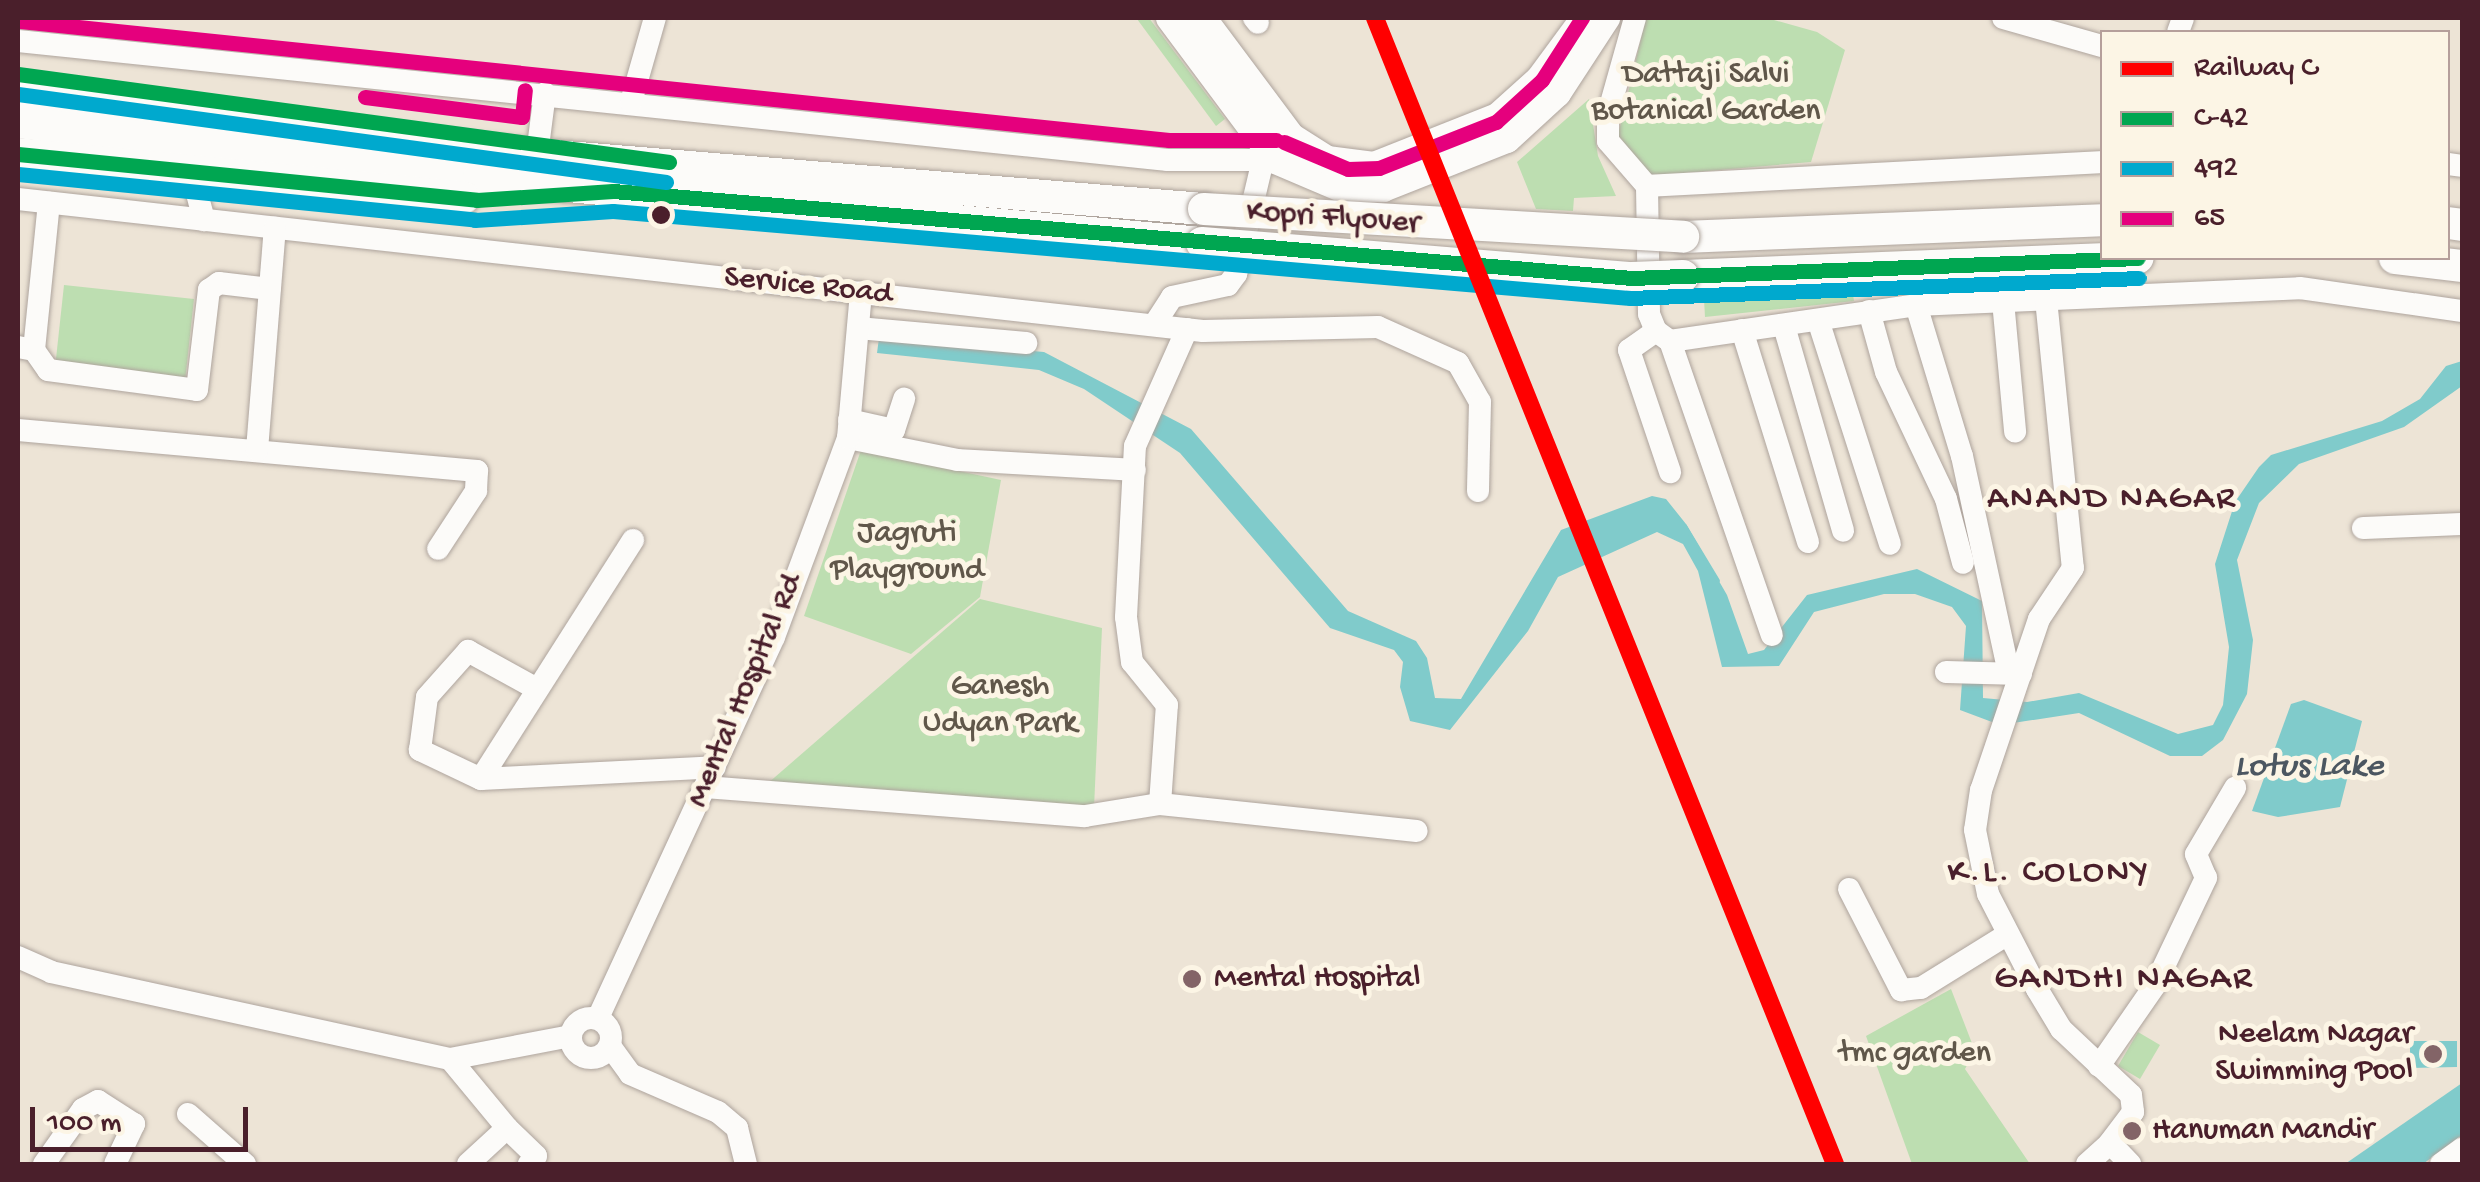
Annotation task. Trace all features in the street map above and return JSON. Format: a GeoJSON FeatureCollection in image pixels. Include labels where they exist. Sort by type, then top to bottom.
{"type":"FeatureCollection","features":[{"type":"Feature","properties":{"kind":"highway"},"geometry":{"type":"LineString","coordinates":[[18,74],[539,139],[626,158]]}},
{"type":"Feature","properties":{"kind":"highway"},"geometry":{"type":"LineString","coordinates":[[18,94],[480,164],[613,191]]}},
{"type":"Feature","properties":{"kind":"highway"},"geometry":{"type":"LineString","coordinates":[[18,122],[480,164],[626,158]]}},
{"type":"Feature","properties":{"kind":"highway"},"geometry":{"type":"LineString","coordinates":[[18,154],[476,200],[613,191]]}},
{"type":"Feature","properties":{"kind":"highway","name":"Kopri Flyover"},"geometry":{"type":"LineString","coordinates":[[626,158],[1402,226],[1683,237],[2100,220]]}},
{"type":"Feature","properties":{"kind":"highway","name":"Kopri Flyover"},"geometry":{"type":"LineString","coordinates":[[613,191],[987,226],[1632,278],[2100,260]]}},
{"type":"Feature","properties":{"kind":"highway"},"geometry":{"type":"LineString","coordinates":[[2412,260],[2462,266]]}},
{"type":"Feature","properties":{"kind":"main road"},"geometry":{"type":"LineString","coordinates":[[1170,18],[1276,152],[1344,189],[1502,128],[1557,93],[1606,18]]}},
{"type":"Feature","properties":{"kind":"main road"},"geometry":{"type":"LineString","coordinates":[[1202,18],[1276,152]]}},
{"type":"Feature","properties":{"kind":"main road"},"geometry":{"type":"LineString","coordinates":[[1502,128],[1585,18]]}},
{"type":"Feature","properties":{"kind":"street"},"geometry":{"type":"LineString","coordinates":[[630,102],[654,18]]}},
{"type":"Feature","properties":{"kind":"street"},"geometry":{"type":"LineString","coordinates":[[1635,18],[1608,114],[1608,141],[1646,186],[1649,314],[1663,336],[1772,635]]}},
{"type":"Feature","properties":{"kind":"street"},"geometry":{"type":"LineString","coordinates":[[2003,18],[2100,45]]}},
{"type":"Feature","properties":{"kind":"street"},"geometry":{"type":"LineString","coordinates":[[18,41],[1168,160],[1276,152],[1236,274],[1228,285],[1172,297],[1154,326]]}},
{"type":"Feature","properties":{"kind":"street"},"geometry":{"type":"LineString","coordinates":[[539,139],[544,93]]}},
{"type":"Feature","properties":{"kind":"street"},"geometry":{"type":"LineString","coordinates":[[1646,186],[2100,162]]}},
{"type":"Feature","properties":{"kind":"street"},"geometry":{"type":"LineString","coordinates":[[191,171],[204,220]]}},
{"type":"Feature","properties":{"kind":"street","name":"Service Road"},"geometry":{"type":"LineString","coordinates":[[18,199],[1154,326],[1378,328],[1416,339],[1458,363],[1480,402],[1478,491]]}},
{"type":"Feature","properties":{"kind":"street"},"geometry":{"type":"LineString","coordinates":[[49,203],[42,279],[26,348],[48,370],[197,390],[210,290],[219,284],[270,290]]}},
{"type":"Feature","properties":{"kind":"street"},"geometry":{"type":"LineString","coordinates":[[257,450],[274,228]]}},
{"type":"Feature","properties":{"kind":"street"},"geometry":{"type":"LineString","coordinates":[[18,276],[42,279]]}},
{"type":"Feature","properties":{"kind":"street"},"geometry":{"type":"LineString","coordinates":[[1670,472],[1628,350],[1663,336],[1784,326],[1916,306],[2300,288],[2462,311]]}},
{"type":"Feature","properties":{"kind":"street","name":"Mental Hospital Rd"},"geometry":{"type":"LineString","coordinates":[[598,1018],[774,637],[848,429],[861,293]]}},
{"type":"Feature","properties":{"kind":"street"},"geometry":{"type":"LineString","coordinates":[[2046,299],[2073,568],[2046,603],[2016,673],[2013,700],[1981,790],[1975,830],[1982,874],[2008,934],[2062,1029],[2134,1103],[2110,1142],[2087,1164]]}},
{"type":"Feature","properties":{"kind":"street"},"geometry":{"type":"LineString","coordinates":[[2003,302],[2015,432]]}},
{"type":"Feature","properties":{"kind":"street"},"geometry":{"type":"LineString","coordinates":[[1916,306],[1962,456],[2016,673]]}},
{"type":"Feature","properties":{"kind":"street"},"geometry":{"type":"LineString","coordinates":[[1869,311],[1886,372],[1946,499],[1963,563]]}},
{"type":"Feature","properties":{"kind":"street"},"geometry":{"type":"LineString","coordinates":[[1818,320],[1890,544]]}},
{"type":"Feature","properties":{"kind":"street"},"geometry":{"type":"LineString","coordinates":[[1784,326],[1842,531]]}},
{"type":"Feature","properties":{"kind":"street"},"geometry":{"type":"LineString","coordinates":[[858,328],[1026,342]]}},
{"type":"Feature","properties":{"kind":"street"},"geometry":{"type":"LineString","coordinates":[[1160,804],[1167,705],[1132,662],[1126,617],[1140,426],[1187,329]]}},
{"type":"Feature","properties":{"kind":"street"},"geometry":{"type":"LineString","coordinates":[[1742,330],[1808,542]]}},
{"type":"Feature","properties":{"kind":"street"},"geometry":{"type":"LineString","coordinates":[[848,429],[894,430],[904,399]]}},
{"type":"Feature","properties":{"kind":"street"},"geometry":{"type":"LineString","coordinates":[[848,429],[958,460],[1135,470]]}},
{"type":"Feature","properties":{"kind":"street"},"geometry":{"type":"LineString","coordinates":[[18,430],[477,472],[476,491],[438,549]]}},
{"type":"Feature","properties":{"kind":"street"},"geometry":{"type":"LineString","coordinates":[[2362,528],[2462,524]]}},
{"type":"Feature","properties":{"kind":"street"},"geometry":{"type":"LineString","coordinates":[[481,779],[633,540]]}},
{"type":"Feature","properties":{"kind":"street"},"geometry":{"type":"LineString","coordinates":[[537,689],[468,651],[427,697],[420,750],[481,779],[710,777],[1085,816],[1160,804],[1417,831]]}},
{"type":"Feature","properties":{"kind":"street"},"geometry":{"type":"LineString","coordinates":[[1965,672],[2016,673]]}},
{"type":"Feature","properties":{"kind":"street"},"geometry":{"type":"LineString","coordinates":[[2099,1066],[2155,984],[2206,878],[2196,854],[2236,788]]}},
{"type":"Feature","properties":{"kind":"street"},"geometry":{"type":"LineString","coordinates":[[1850,889],[1901,990],[1921,988],[2008,934]]}},
{"type":"Feature","properties":{"kind":"street"},"geometry":{"type":"LineString","coordinates":[[18,957],[51,972],[450,1059],[571,1036],[580,1020],[598,1018],[610,1028],[610,1046],[630,1074],[718,1112],[737,1128],[746,1164]]}},
{"type":"Feature","properties":{"kind":"street"},"geometry":{"type":"LineString","coordinates":[[571,1036],[586,1057],[598,1057],[610,1046]]}},
{"type":"Feature","properties":{"kind":"street"},"geometry":{"type":"LineString","coordinates":[[450,1059],[506,1128],[536,1156],[529,1164]]}},
{"type":"Feature","properties":{"kind":"street"},"geometry":{"type":"LineString","coordinates":[[44,1164],[83,1109],[98,1101],[134,1124],[115,1164]]}},
{"type":"Feature","properties":{"kind":"street"},"geometry":{"type":"LineString","coordinates":[[188,1114],[245,1164]]}},
{"type":"Feature","properties":{"kind":"street"},"geometry":{"type":"LineString","coordinates":[[468,1164],[506,1128]]}},
{"type":"Feature","properties":{"kind":"street"},"geometry":{"type":"LineString","coordinates":[[2110,1142],[2130,1164]]}},
{"type":"Feature","properties":{"kind":"street"},"geometry":{"type":"LineString","coordinates":[[2441,1164],[2462,1148]]}},
{"type":"Feature","properties":{"kind":"green space"},"geometry":{"type":"Polygon","coordinates":[[[1149,18],[1225,119],[1216,126],[1137,19],[1149,18]]]}},
{"type":"Feature","properties":{"kind":"green space","name":"Dattaji Salvi Botanical Garden"},"geometry":{"type":"Polygon","coordinates":[[[1646,18],[1767,18],[1817,32],[1845,50],[1811,162],[1650,176],[1618,135],[1646,18]]]}},
{"type":"Feature","properties":{"kind":"green space"},"geometry":{"type":"Polygon","coordinates":[[[1589,99],[1598,156],[1616,196],[1574,198],[1573,211],[1536,209],[1517,162],[1589,99]]]}},
{"type":"Feature","properties":{"kind":"green space"},"geometry":{"type":"Polygon","coordinates":[[[64,285],[194,299],[185,381],[55,368],[64,285]]]}},
{"type":"Feature","properties":{"kind":"green space"},"geometry":{"type":"Polygon","coordinates":[[[1852,289],[1854,301],[1705,317],[1704,299],[1852,289]]]}},
{"type":"Feature","properties":{"kind":"green space","name":"Jagruti Playground"},"geometry":{"type":"Polygon","coordinates":[[[861,450],[1001,480],[980,597],[911,654],[804,616],[861,450]]]}},
{"type":"Feature","properties":{"kind":"green space","name":"Ganesh Udyan Park"},"geometry":{"type":"Polygon","coordinates":[[[980,599],[1102,628],[1094,808],[767,784],[980,599]]]}},
{"type":"Feature","properties":{"kind":"green space","name":"tmc garden"},"geometry":{"type":"Polygon","coordinates":[[[1951,989],[1975,1051],[1965,1069],[2030,1164],[1912,1164],[1866,1036],[1951,989]]]}},
{"type":"Feature","properties":{"kind":"green space"},"geometry":{"type":"Polygon","coordinates":[[[2138,1032],[2160,1045],[2140,1079],[2118,1066],[2138,1032]]]}},
{"type":"Feature","properties":{"kind":"water"},"geometry":{"type":"Polygon","coordinates":[[[879,338],[1044,352],[1191,429],[1348,611],[1416,641],[1427,658],[1435,698],[1461,699],[1561,530],[1652,496],[1666,499],[1686,524],[1727,595],[1748,654],[1764,650],[1807,595],[1917,569],[1982,601],[1983,698],[2027,702],[2079,693],[2178,734],[2213,725],[2223,705],[2229,647],[2215,564],[2235,502],[2259,467],[2271,455],[2382,421],[2420,399],[2446,366],[2462,361],[2462,386],[2404,427],[2299,464],[2259,503],[2237,560],[2253,640],[2247,694],[2223,740],[2202,756],[2170,756],[2079,713],[2000,725],[1960,710],[1966,626],[1952,607],[1915,594],[1884,594],[1814,612],[1779,666],[1722,667],[1698,571],[1683,544],[1657,532],[1558,577],[1528,631],[1450,730],[1410,721],[1400,687],[1403,662],[1394,650],[1330,628],[1180,453],[1084,389],[1039,370],[877,353],[879,338]]]}},
{"type":"Feature","properties":{"kind":"water","name":"Lotus Lake"},"geometry":{"type":"Polygon","coordinates":[[[2304,700],[2362,721],[2340,807],[2278,817],[2252,811],[2291,704],[2304,700]]]}},
{"type":"Feature","properties":{"kind":"water","name":"Neelam Nagar Swimming Pool"},"geometry":{"type":"Polygon","coordinates":[[[2410,1041],[2457,1041],[2457,1067],[2410,1068],[2410,1041]]]}},
{"type":"Feature","properties":{"kind":"water"},"geometry":{"type":"Polygon","coordinates":[[[2462,1083],[2462,1135],[2423,1164],[2345,1164],[2462,1083]]]}},
{"type":"Feature","properties":{"kind":"waterway"},"geometry":{"type":"LineString","coordinates":[[1685,526],[1718,581]]}},
{"type":"Feature","properties":{"kind":"rail line","name":"C"},"geometry":{"type":"LineString","coordinates":[[1375,18],[1835,1164]]}},
{"type":"Feature","properties":{"kind":"transit line","name":"65"},"geometry":{"type":"LineString","coordinates":[[1284,142],[1348,169],[1379,168],[1496,122],[1542,80],[1582,18]]}},
{"type":"Feature","properties":{"kind":"transit line","name":"65"},"geometry":{"type":"LineString","coordinates":[[20,21],[1169,140],[1276,140]]}},
{"type":"Feature","properties":{"kind":"transit line","name":"C-42"},"geometry":{"type":"LineString","coordinates":[[18,74],[669,162]]}},
{"type":"Feature","properties":{"kind":"transit line","name":"65"},"geometry":{"type":"LineString","coordinates":[[365,97],[522,117],[525,90]]}},
{"type":"Feature","properties":{"kind":"transit line","name":"492"},"geometry":{"type":"LineString","coordinates":[[18,94],[666,182]]}},
{"type":"Feature","properties":{"kind":"transit line","name":"C-42"},"geometry":{"type":"LineString","coordinates":[[18,154],[477,200],[613,191],[1632,278],[2100,260]]}},
{"type":"Feature","properties":{"kind":"transit line","name":"492"},"geometry":{"type":"LineString","coordinates":[[18,174],[475,220],[613,211],[1630,298],[2139,278]]}},
{"type":"Feature","properties":{"kind":"place","name":"Mental Hospital"},"geometry":{"type":"Point","coordinates":[1192,979]}},
{"type":"Feature","properties":{"kind":"place","name":"Neelam Nagar Swimming Pool"},"geometry":{"type":"Point","coordinates":[2433,1054]}},
{"type":"Feature","properties":{"kind":"place","name":"Hanuman Mandir"},"geometry":{"type":"Point","coordinates":[2132,1131]}},
{"type":"Feature","properties":{"kind":"district","name":"ANAND NAGAR"},"geometry":{"type":"Point","coordinates":[2112,500]}},
{"type":"Feature","properties":{"kind":"district","name":"K.L. COLONY"},"geometry":{"type":"Point","coordinates":[2049,874]}},
{"type":"Feature","properties":{"kind":"district","name":"GANDHI NAGAR"},"geometry":{"type":"Point","coordinates":[2124,980]}}]}
